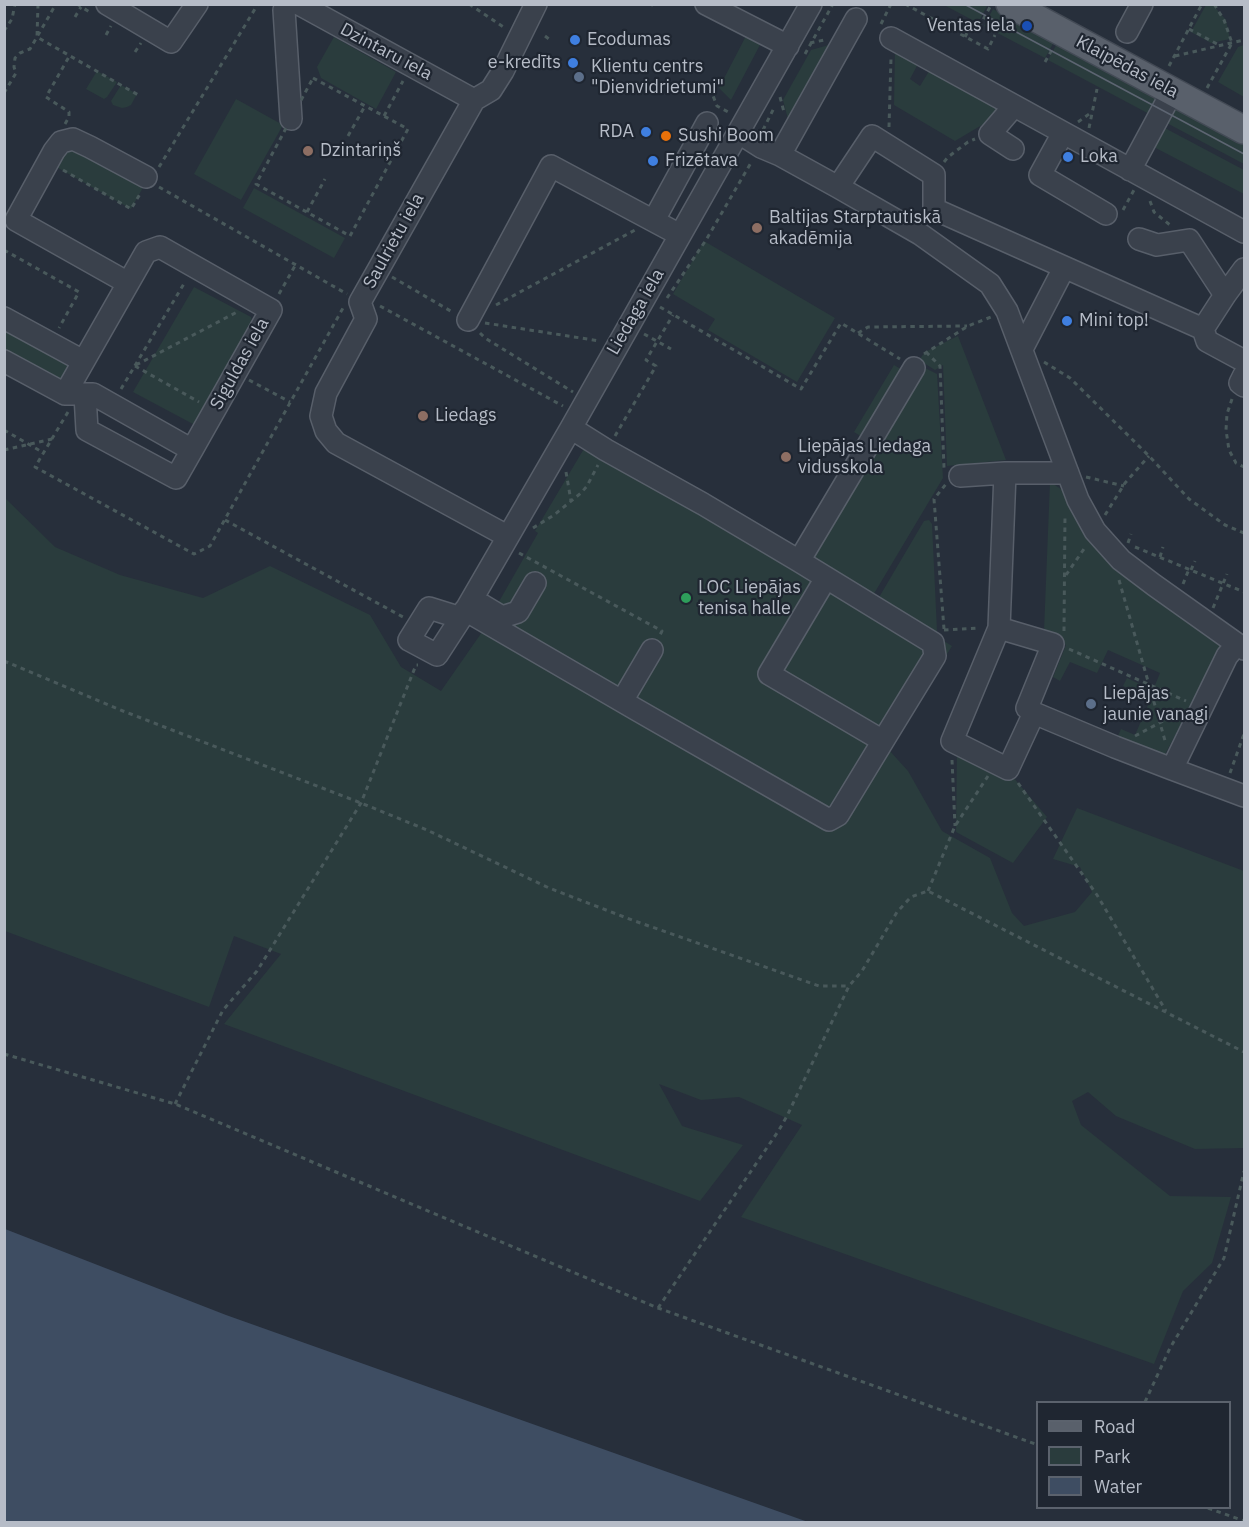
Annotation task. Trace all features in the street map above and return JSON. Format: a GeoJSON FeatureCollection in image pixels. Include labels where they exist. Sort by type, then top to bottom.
{"type":"FeatureCollection","features":[{"type":"Feature","properties":{"kind":"main road","name":"Klaipēdas iela"},"geometry":{"type":"LineString","coordinates":[[1000,5],[1171,80],[1245,130]]}},
{"type":"Feature","properties":{"kind":"street"},"geometry":{"type":"LineString","coordinates":[[109,15],[171,42],[198,4]]}},
{"type":"Feature","properties":{"kind":"street"},"geometry":{"type":"LineString","coordinates":[[287,4],[284,10],[291,119]]}},
{"type":"Feature","properties":{"kind":"street","name":"Dzintaru iela"},"geometry":{"type":"LineString","coordinates":[[299,4],[474,100]]}},
{"type":"Feature","properties":{"kind":"street","name":"Saulrietu iela"},"geometry":{"type":"LineString","coordinates":[[512,544],[336,443],[326,431],[321,416],[326,393],[366,319],[363,302],[474,100],[491,90],[503,71],[536,4]]}},
{"type":"Feature","properties":{"kind":"street"},"geometry":{"type":"LineString","coordinates":[[706,4],[794,54]]}},
{"type":"Feature","properties":{"kind":"street","name":"Liedaga iela"},"geometry":{"type":"LineString","coordinates":[[418,625],[409,640],[437,655],[512,544],[571,428],[680,235],[736,124],[794,54],[811,4]]}},
{"type":"Feature","properties":{"kind":"street"},"geometry":{"type":"LineString","coordinates":[[1127,32],[1142,4]]}},
{"type":"Feature","properties":{"kind":"street"},"geometry":{"type":"LineString","coordinates":[[770,151],[852,26]]}},
{"type":"Feature","properties":{"kind":"street"},"geometry":{"type":"LineString","coordinates":[[884,34],[1245,232]]}},
{"type":"Feature","properties":{"kind":"street"},"geometry":{"type":"LineString","coordinates":[[1136,173],[1171,80]]}},
{"type":"Feature","properties":{"kind":"street"},"geometry":{"type":"LineString","coordinates":[[1013,149],[990,134],[1014,106]]}},
{"type":"Feature","properties":{"kind":"street"},"geometry":{"type":"LineString","coordinates":[[654,220],[707,123]]}},
{"type":"Feature","properties":{"kind":"street"},"geometry":{"type":"LineString","coordinates":[[736,124],[770,151],[920,234],[990,284],[1007,311],[1078,500],[1095,531],[1121,560],[1240,646],[1227,656],[1198,706],[1172,769]]}},
{"type":"Feature","properties":{"kind":"street"},"geometry":{"type":"LineString","coordinates":[[1063,133],[1040,175],[1106,214]]}},
{"type":"Feature","properties":{"kind":"street"},"geometry":{"type":"LineString","coordinates":[[838,187],[872,136],[934,175],[934,209],[920,234]]}},
{"type":"Feature","properties":{"kind":"street"},"geometry":{"type":"LineString","coordinates":[[128,283],[16,220],[54,150],[61,142],[73,139],[148,182]]}},
{"type":"Feature","properties":{"kind":"street"},"geometry":{"type":"LineString","coordinates":[[459,315],[551,166],[680,235]]}},
{"type":"Feature","properties":{"kind":"street"},"geometry":{"type":"LineString","coordinates":[[934,209],[1203,329],[1207,341],[1245,361]]}},
{"type":"Feature","properties":{"kind":"street"},"geometry":{"type":"LineString","coordinates":[[1139,239],[1157,245],[1189,240],[1225,295]]}},
{"type":"Feature","properties":{"kind":"street","name":"Siguldas iela"},"geometry":{"type":"LineString","coordinates":[[160,247],[264,305],[236,373],[176,478],[87,430],[76,395],[83,361],[128,283],[146,252],[160,247]]}},
{"type":"Feature","properties":{"kind":"street"},"geometry":{"type":"LineString","coordinates":[[1022,349],[1064,267]]}},
{"type":"Feature","properties":{"kind":"street"},"geometry":{"type":"LineString","coordinates":[[1203,329],[1245,269]]}},
{"type":"Feature","properties":{"kind":"street"},"geometry":{"type":"LineString","coordinates":[[4,318],[83,361]]}},
{"type":"Feature","properties":{"kind":"street"},"geometry":{"type":"LineString","coordinates":[[798,561],[920,360]]}},
{"type":"Feature","properties":{"kind":"street"},"geometry":{"type":"LineString","coordinates":[[4,361],[76,395],[93,394],[192,450]]}},
{"type":"Feature","properties":{"kind":"street"},"geometry":{"type":"LineString","coordinates":[[466,609],[829,820],[838,815],[936,656],[933,643],[703,504],[571,428]]}},
{"type":"Feature","properties":{"kind":"street"},"geometry":{"type":"LineString","coordinates":[[1005,473],[999,628],[952,741],[1002,766],[1034,713]]}},
{"type":"Feature","properties":{"kind":"street"},"geometry":{"type":"LineString","coordinates":[[960,476],[1068,473]]}},
{"type":"Feature","properties":{"kind":"street"},"geometry":{"type":"LineString","coordinates":[[826,578],[769,674],[883,741]]}},
{"type":"Feature","properties":{"kind":"street"},"geometry":{"type":"LineString","coordinates":[[418,625],[429,608],[466,609],[502,617],[518,612],[535,583]]}},
{"type":"Feature","properties":{"kind":"street"},"geometry":{"type":"LineString","coordinates":[[999,628],[1058,646],[1027,708],[1034,713],[1115,747],[1245,796]]}},
{"type":"Feature","properties":{"kind":"street"},"geometry":{"type":"LineString","coordinates":[[622,701],[652,650]]}},
{"type":"Feature","properties":{"kind":"path"},"geometry":{"type":"LineString","coordinates":[[4,32],[12,19],[15,4]]}},
{"type":"Feature","properties":{"kind":"path"},"geometry":{"type":"LineString","coordinates":[[37,37],[38,4]]}},
{"type":"Feature","properties":{"kind":"path"},"geometry":{"type":"LineString","coordinates":[[4,93],[16,73],[15,58],[30,49],[56,4]]}},
{"type":"Feature","properties":{"kind":"path"},"geometry":{"type":"LineString","coordinates":[[56,166],[131,209],[258,4]]}},
{"type":"Feature","properties":{"kind":"path"},"geometry":{"type":"LineString","coordinates":[[470,4],[508,31]]}},
{"type":"Feature","properties":{"kind":"path"},"geometry":{"type":"LineString","coordinates":[[794,54],[811,43],[833,4]]}},
{"type":"Feature","properties":{"kind":"path"},"geometry":{"type":"LineString","coordinates":[[889,147],[884,34],[891,4]]}},
{"type":"Feature","properties":{"kind":"path"},"geometry":{"type":"LineString","coordinates":[[905,4],[988,49],[995,36]]}},
{"type":"Feature","properties":{"kind":"path"},"geometry":{"type":"LineString","coordinates":[[1171,80],[1175,56],[1202,4]]}},
{"type":"Feature","properties":{"kind":"path"},"geometry":{"type":"LineString","coordinates":[[1207,88],[1232,43],[1224,20],[1214,4]]}},
{"type":"Feature","properties":{"kind":"path"},"geometry":{"type":"LineString","coordinates":[[979,27],[1000,5]]}},
{"type":"Feature","properties":{"kind":"path"},"geometry":{"type":"LineString","coordinates":[[75,17],[81,7]]}},
{"type":"Feature","properties":{"kind":"path"},"geometry":{"type":"LineString","coordinates":[[106,35],[109,15]]}},
{"type":"Feature","properties":{"kind":"path"},"geometry":{"type":"LineString","coordinates":[[965,37],[972,23]]}},
{"type":"Feature","properties":{"kind":"path"},"geometry":{"type":"LineString","coordinates":[[794,54],[811,43],[852,26]]}},
{"type":"Feature","properties":{"kind":"path"},"geometry":{"type":"LineString","coordinates":[[1190,29],[1220,46]]}},
{"type":"Feature","properties":{"kind":"path"},"geometry":{"type":"LineString","coordinates":[[545,36],[549,39]]}},
{"type":"Feature","properties":{"kind":"path"},"geometry":{"type":"LineString","coordinates":[[37,37],[140,96]]}},
{"type":"Feature","properties":{"kind":"path"},"geometry":{"type":"LineString","coordinates":[[1175,56],[1245,40]]}},
{"type":"Feature","properties":{"kind":"path"},"geometry":{"type":"LineString","coordinates":[[135,52],[141,42]]}},
{"type":"Feature","properties":{"kind":"path"},"geometry":{"type":"LineString","coordinates":[[61,142],[59,136],[69,117],[69,112],[46,97],[70,55]]}},
{"type":"Feature","properties":{"kind":"path"},"geometry":{"type":"LineString","coordinates":[[384,116],[405,77]]}},
{"type":"Feature","properties":{"kind":"path"},"geometry":{"type":"LineString","coordinates":[[314,78],[364,106],[408,129],[350,236],[256,184],[314,78]]}},
{"type":"Feature","properties":{"kind":"path"},"geometry":{"type":"LineString","coordinates":[[710,88],[717,106],[736,124]]}},
{"type":"Feature","properties":{"kind":"path"},"geometry":{"type":"LineString","coordinates":[[1083,144],[1089,130],[1097,89]]}},
{"type":"Feature","properties":{"kind":"path"},"geometry":{"type":"LineString","coordinates":[[667,298],[770,151],[762,131],[780,97]]}},
{"type":"Feature","properties":{"kind":"path"},"geometry":{"type":"LineString","coordinates":[[348,136],[364,106]]}},
{"type":"Feature","properties":{"kind":"path"},"geometry":{"type":"LineString","coordinates":[[1078,114],[1082,120]]}},
{"type":"Feature","properties":{"kind":"path"},"geometry":{"type":"LineString","coordinates":[[934,175],[948,157],[968,142],[990,134]]}},
{"type":"Feature","properties":{"kind":"path"},"geometry":{"type":"LineString","coordinates":[[1106,214],[1118,219],[1136,173]]}},
{"type":"Feature","properties":{"kind":"path"},"geometry":{"type":"LineString","coordinates":[[1136,173],[1154,212],[1189,240]]}},
{"type":"Feature","properties":{"kind":"path"},"geometry":{"type":"LineString","coordinates":[[307,212],[325,179]]}},
{"type":"Feature","properties":{"kind":"path"},"geometry":{"type":"LineString","coordinates":[[148,182],[363,302],[563,406]]}},
{"type":"Feature","properties":{"kind":"path"},"geometry":{"type":"LineString","coordinates":[[459,315],[654,220]]}},
{"type":"Feature","properties":{"kind":"path"},"geometry":{"type":"LineString","coordinates":[[4,250],[80,292],[51,343]]}},
{"type":"Feature","properties":{"kind":"path"},"geometry":{"type":"LineString","coordinates":[[135,366],[264,305],[296,264]]}},
{"type":"Feature","properties":{"kind":"path"},"geometry":{"type":"LineString","coordinates":[[112,404],[194,266]]}},
{"type":"Feature","properties":{"kind":"path"},"geometry":{"type":"LineString","coordinates":[[385,273],[459,315],[484,338],[574,393]]}},
{"type":"Feature","properties":{"kind":"path"},"geometry":{"type":"LineString","coordinates":[[76,395],[35,467],[194,554],[210,546],[290,402],[363,302]]}},
{"type":"Feature","properties":{"kind":"path"},"geometry":{"type":"LineString","coordinates":[[660,307],[801,389],[841,323],[857,333],[920,360],[940,366],[946,484],[934,499],[944,630],[936,656]]}},
{"type":"Feature","properties":{"kind":"path"},"geometry":{"type":"LineString","coordinates":[[920,360],[968,326],[1007,311]]}},
{"type":"Feature","properties":{"kind":"path"},"geometry":{"type":"LineString","coordinates":[[459,315],[604,341]]}},
{"type":"Feature","properties":{"kind":"path"},"geometry":{"type":"LineString","coordinates":[[656,366],[646,360],[673,315]]}},
{"type":"Feature","properties":{"kind":"path"},"geometry":{"type":"LineString","coordinates":[[648,325],[643,334],[671,349]]}},
{"type":"Feature","properties":{"kind":"path"},"geometry":{"type":"LineString","coordinates":[[857,333],[868,327],[968,326]]}},
{"type":"Feature","properties":{"kind":"path"},"geometry":{"type":"LineString","coordinates":[[1022,349],[1070,378],[1190,499],[1225,525],[1245,533]]}},
{"type":"Feature","properties":{"kind":"path"},"geometry":{"type":"LineString","coordinates":[[135,366],[214,410]]}},
{"type":"Feature","properties":{"kind":"path"},"geometry":{"type":"LineString","coordinates":[[236,373],[290,402]]}},
{"type":"Feature","properties":{"kind":"path"},"geometry":{"type":"LineString","coordinates":[[1243,381],[1227,414],[1226,430],[1229,450],[1236,463],[1245,467]]}},
{"type":"Feature","properties":{"kind":"path"},"geometry":{"type":"LineString","coordinates":[[4,430],[44,453]]}},
{"type":"Feature","properties":{"kind":"path"},"geometry":{"type":"LineString","coordinates":[[4,450],[52,439]]}},
{"type":"Feature","properties":{"kind":"path"},"geometry":{"type":"LineString","coordinates":[[565,471],[571,501]]}},
{"type":"Feature","properties":{"kind":"path"},"geometry":{"type":"LineString","coordinates":[[1068,473],[1124,486]]}},
{"type":"Feature","properties":{"kind":"path"},"geometry":{"type":"LineString","coordinates":[[1065,508],[1058,646],[1198,706]]}},
{"type":"Feature","properties":{"kind":"path"},"geometry":{"type":"LineString","coordinates":[[224,520],[418,625]]}},
{"type":"Feature","properties":{"kind":"path"},"geometry":{"type":"LineString","coordinates":[[512,544],[662,632],[652,650]]}},
{"type":"Feature","properties":{"kind":"path"},"geometry":{"type":"LineString","coordinates":[[1127,544],[1245,592]]}},
{"type":"Feature","properties":{"kind":"path"},"geometry":{"type":"LineString","coordinates":[[1160,557],[1164,547]]}},
{"type":"Feature","properties":{"kind":"path"},"geometry":{"type":"LineString","coordinates":[[1191,570],[1195,561]]}},
{"type":"Feature","properties":{"kind":"path"},"geometry":{"type":"LineString","coordinates":[[1207,622],[1227,574]]}},
{"type":"Feature","properties":{"kind":"path"},"geometry":{"type":"LineString","coordinates":[[1118,575],[1172,769]]}},
{"type":"Feature","properties":{"kind":"path"},"geometry":{"type":"LineString","coordinates":[[944,630],[999,628]]}},
{"type":"Feature","properties":{"kind":"path"},"geometry":{"type":"LineString","coordinates":[[4,661],[123,711],[427,830],[549,888],[632,920],[819,986],[849,986]]}},
{"type":"Feature","properties":{"kind":"path"},"geometry":{"type":"LineString","coordinates":[[175,1104],[223,1010],[257,971],[361,803],[416,665],[422,664]]}},
{"type":"Feature","properties":{"kind":"path"},"geometry":{"type":"LineString","coordinates":[[1115,747],[1160,722],[1198,706]]}},
{"type":"Feature","properties":{"kind":"path"},"geometry":{"type":"LineString","coordinates":[[1224,789],[1245,734]]}},
{"type":"Feature","properties":{"kind":"path"},"geometry":{"type":"LineString","coordinates":[[952,741],[955,826]]}},
{"type":"Feature","properties":{"kind":"path"},"geometry":{"type":"LineString","coordinates":[[928,891],[955,826],[1002,766],[1097,895],[1167,1013]]}},
{"type":"Feature","properties":{"kind":"path"},"geometry":{"type":"LineString","coordinates":[[658,1308],[787,1116],[849,986],[862,971],[897,912],[911,897],[928,891],[1245,1052]]}},
{"type":"Feature","properties":{"kind":"path"},"geometry":{"type":"LineString","coordinates":[[4,1054],[175,1104],[658,1308],[1036,1444]]}},
{"type":"Feature","properties":{"kind":"path"},"geometry":{"type":"LineString","coordinates":[[1145,1401],[1170,1348],[1224,1258],[1245,1171]]}},
{"type":"Feature","properties":{"kind":"path"},"geometry":{"type":"LineString","coordinates":[[1211,1509],[1245,1521]]}},
{"type":"Feature","properties":{"kind":"green space"},"geometry":{"type":"Polygon","coordinates":[[[983,4],[987,6],[978,23],[944,5],[983,4]]]}},
{"type":"Feature","properties":{"kind":"green space"},"geometry":{"type":"Polygon","coordinates":[[[1206,5],[1213,5],[1226,20],[1230,39],[1211,43],[1191,32],[1206,5]]]}},
{"type":"Feature","properties":{"kind":"green space"},"geometry":{"type":"Polygon","coordinates":[[[993,9],[1054,42],[1045,58],[984,26],[993,9]]]}},
{"type":"Feature","properties":{"kind":"green space"},"geometry":{"type":"Polygon","coordinates":[[[746,36],[761,43],[731,100],[719,88],[746,36]]]}},
{"type":"Feature","properties":{"kind":"green space"},"geometry":{"type":"Polygon","coordinates":[[[334,37],[396,72],[376,109],[321,78],[317,67],[334,37]]]}},
{"type":"Feature","properties":{"kind":"green space"},"geometry":{"type":"Polygon","coordinates":[[[1059,40],[1158,98],[1153,116],[1048,60],[1059,40]]]}},
{"type":"Feature","properties":{"kind":"green space"},"geometry":{"type":"Polygon","coordinates":[[[836,43],[791,131],[783,100],[811,50],[836,43]]]}},
{"type":"Feature","properties":{"kind":"green space"},"geometry":{"type":"Polygon","coordinates":[[[1244,45],[1244,97],[1218,82],[1238,47],[1244,45]]]}},
{"type":"Feature","properties":{"kind":"green space"},"geometry":{"type":"Polygon","coordinates":[[[895,48],[919,62],[910,79],[920,86],[931,68],[1004,110],[955,141],[894,105],[895,48]]]}},
{"type":"Feature","properties":{"kind":"green space"},"geometry":{"type":"Polygon","coordinates":[[[97,71],[117,82],[104,99],[86,89],[97,71]]]}},
{"type":"Feature","properties":{"kind":"green space"},"geometry":{"type":"Polygon","coordinates":[[[121,85],[137,94],[131,105],[122,108],[113,105],[111,101],[121,85]]]}},
{"type":"Feature","properties":{"kind":"green space"},"geometry":{"type":"Polygon","coordinates":[[[236,99],[283,125],[241,200],[194,174],[236,99]]]}},
{"type":"Feature","properties":{"kind":"green space"},"geometry":{"type":"Polygon","coordinates":[[[1176,108],[1244,141],[1244,164],[1163,121],[1167,114],[1176,108]]]}},
{"type":"Feature","properties":{"kind":"green space"},"geometry":{"type":"Polygon","coordinates":[[[1161,126],[1244,170],[1244,194],[1150,145],[1161,126]]]}},
{"type":"Feature","properties":{"kind":"green space"},"geometry":{"type":"Polygon","coordinates":[[[74,144],[145,184],[131,209],[51,164],[74,144]]]}},
{"type":"Feature","properties":{"kind":"green space"},"geometry":{"type":"Polygon","coordinates":[[[254,188],[345,238],[334,258],[243,208],[254,188]]]}},
{"type":"Feature","properties":{"kind":"green space"},"geometry":{"type":"Polygon","coordinates":[[[704,241],[835,318],[797,382],[708,330],[715,319],[673,294],[704,241]]]}},
{"type":"Feature","properties":{"kind":"green space"},"geometry":{"type":"Polygon","coordinates":[[[194,287],[251,317],[253,326],[197,424],[133,392],[194,287]]]}},
{"type":"Feature","properties":{"kind":"green space"},"geometry":{"type":"Polygon","coordinates":[[[4,325],[72,364],[63,384],[5,355],[4,325]]]}},
{"type":"Feature","properties":{"kind":"green space"},"geometry":{"type":"Polygon","coordinates":[[[958,336],[1006,460],[947,466],[943,365],[935,370],[919,360],[925,352],[958,336]]]}},
{"type":"Feature","properties":{"kind":"green space"},"geometry":{"type":"Polygon","coordinates":[[[894,365],[904,371],[864,438],[854,432],[894,365]]]}},
{"type":"Feature","properties":{"kind":"green space"},"geometry":{"type":"Polygon","coordinates":[[[921,366],[937,374],[943,478],[872,597],[878,599],[924,521],[929,520],[932,524],[937,631],[934,635],[952,646],[888,749],[908,771],[942,831],[990,858],[1012,913],[1024,926],[1075,912],[1092,892],[1080,867],[1053,859],[1077,808],[1244,871],[1244,1148],[1195,1149],[1116,1116],[1088,1092],[1072,1101],[1081,1125],[1170,1196],[1231,1197],[1212,1263],[1183,1291],[1154,1364],[741,1217],[802,1125],[739,1097],[701,1100],[659,1084],[682,1126],[743,1145],[700,1201],[224,1024],[281,954],[234,936],[209,1007],[5,931],[4,497],[55,547],[120,575],[203,598],[270,566],[370,615],[401,667],[441,691],[480,635],[538,533],[535,531],[585,447],[807,560],[921,366]]]}},
{"type":"Feature","properties":{"kind":"green space"},"geometry":{"type":"Polygon","coordinates":[[[1050,482],[1072,496],[1086,530],[1224,646],[1164,756],[1117,738],[1121,729],[1135,735],[1151,698],[1123,686],[1127,678],[1153,690],[1160,673],[1108,650],[1097,673],[1070,662],[1060,681],[1053,677],[1066,645],[1044,631],[1050,482]]]}},
{"type":"Feature","properties":{"kind":"green space"},"geometry":{"type":"Polygon","coordinates":[[[957,750],[1013,777],[1047,817],[1013,863],[956,832],[957,750]]]}},
{"type":"Feature","properties":{"kind":"water"},"geometry":{"type":"Polygon","coordinates":[[[5,1229],[226,1315],[808,1522],[5,1522],[5,1229]]]}},
{"type":"Feature","properties":{"kind":"tram line"},"geometry":{"type":"LineString","coordinates":[[964,4],[1244,154]]}},
{"type":"Feature","properties":{"kind":"place","name":"Ventas iela"},"geometry":{"type":"Point","coordinates":[1027,26]}},
{"type":"Feature","properties":{"kind":"place","name":"Ecodumas"},"geometry":{"type":"Point","coordinates":[575,40]}},
{"type":"Feature","properties":{"kind":"place","name":"e-kredīts"},"geometry":{"type":"Point","coordinates":[573,63]}},
{"type":"Feature","properties":{"kind":"place","name":"Klientu centrs \"Dienvidrietumi\""},"geometry":{"type":"Point","coordinates":[579,77]}},
{"type":"Feature","properties":{"kind":"place","name":"RDA"},"geometry":{"type":"Point","coordinates":[646,132]}},
{"type":"Feature","properties":{"kind":"place","name":"Sushi Boom"},"geometry":{"type":"Point","coordinates":[666,136]}},
{"type":"Feature","properties":{"kind":"place","name":"Dzintariņš"},"geometry":{"type":"Point","coordinates":[308,151]}},
{"type":"Feature","properties":{"kind":"place","name":"Loka"},"geometry":{"type":"Point","coordinates":[1068,157]}},
{"type":"Feature","properties":{"kind":"place","name":"Frizētava"},"geometry":{"type":"Point","coordinates":[653,161]}},
{"type":"Feature","properties":{"kind":"place","name":"Baltijas Starptautiskā akadēmija"},"geometry":{"type":"Point","coordinates":[757,228]}},
{"type":"Feature","properties":{"kind":"place","name":"Mini top!"},"geometry":{"type":"Point","coordinates":[1067,321]}},
{"type":"Feature","properties":{"kind":"place","name":"Liedags"},"geometry":{"type":"Point","coordinates":[423,416]}},
{"type":"Feature","properties":{"kind":"place","name":"Liepājas Liedaga vidusskola"},"geometry":{"type":"Point","coordinates":[786,457]}},
{"type":"Feature","properties":{"kind":"place","name":"LOC Liepājas tenisa halle"},"geometry":{"type":"Point","coordinates":[686,598]}},
{"type":"Feature","properties":{"kind":"place","name":"Liepājas jaunie vanagi"},"geometry":{"type":"Point","coordinates":[1091,704]}}]}
